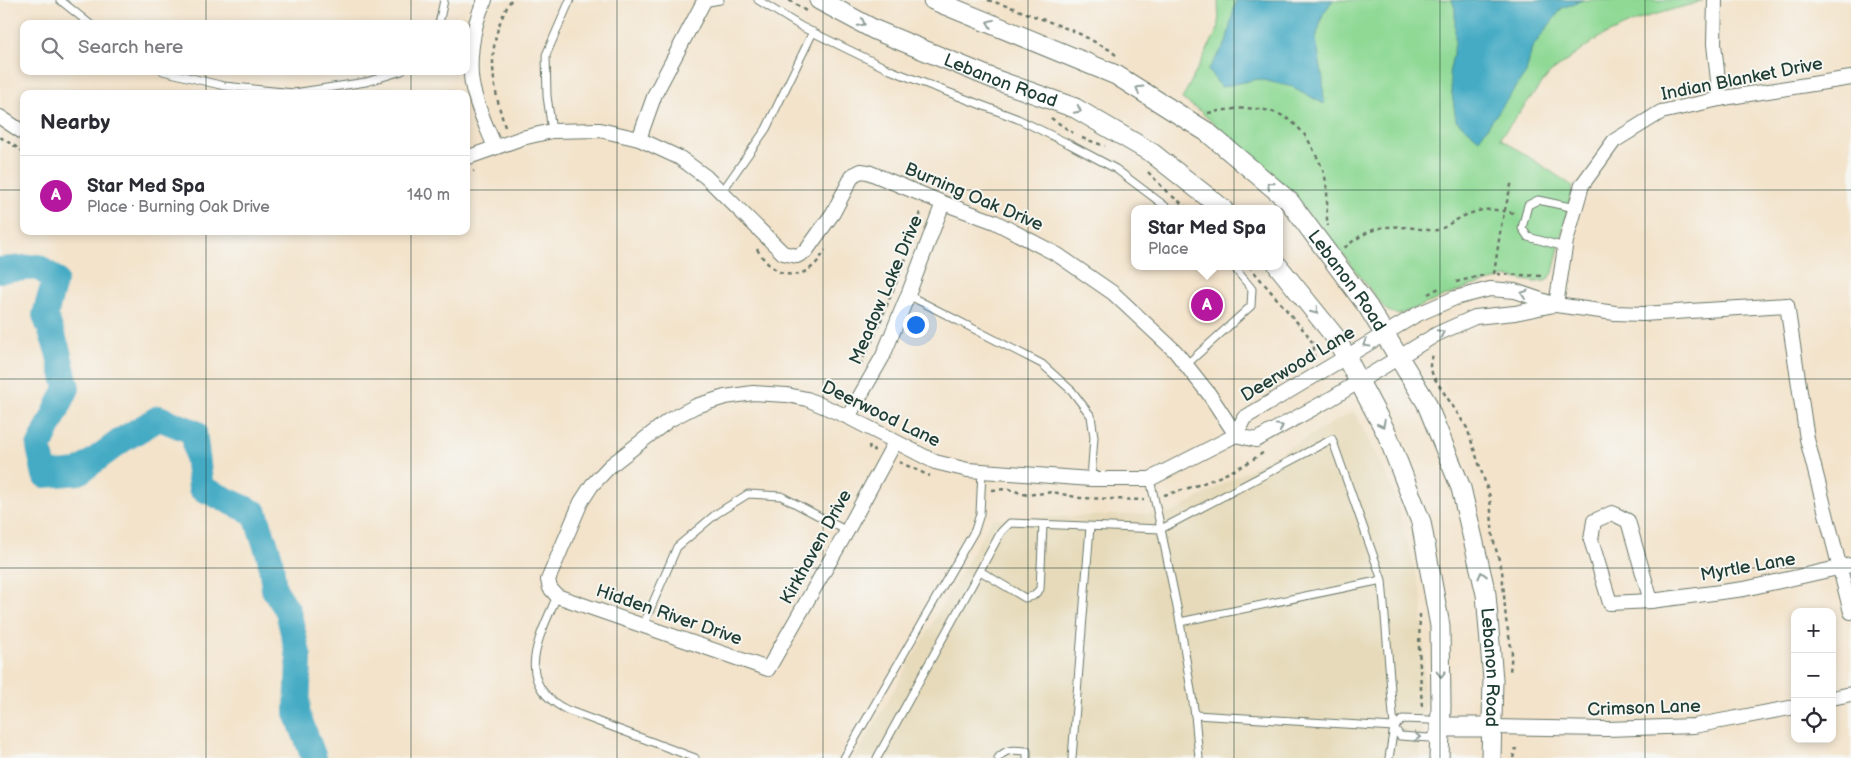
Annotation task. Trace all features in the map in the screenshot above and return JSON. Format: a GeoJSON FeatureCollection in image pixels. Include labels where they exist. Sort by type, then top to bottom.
{"type":"FeatureCollection","features":[{"type":"Feature","properties":{"kind":"main road","name":"Lebanon Road"},"geometry":{"type":"LineString","coordinates":[[819,0],[875,30],[999,81],[1075,108],[1152,153],[1218,205]]}},
{"type":"Feature","properties":{"kind":"main road","name":"Lebanon Road"},"geometry":{"type":"LineString","coordinates":[[933,0],[1116,75],[1206,132],[1289,201],[1368,307],[1426,402],[1461,488],[1486,594],[1494,680],[1491,758]]}},
{"type":"Feature","properties":{"kind":"main road"},"geometry":{"type":"LineString","coordinates":[[1281,270],[1336,338],[1346,356],[1387,434],[1421,522],[1440,626],[1439,758]]}},
{"type":"Feature","properties":{"kind":"main road"},"geometry":{"type":"LineString","coordinates":[[1440,727],[1493,727]]}},
{"type":"Feature","properties":{"kind":"street"},"geometry":{"type":"LineString","coordinates":[[485,0],[476,26],[472,49],[472,69],[474,94],[495,147]]}},
{"type":"Feature","properties":{"kind":"street"},"geometry":{"type":"LineString","coordinates":[[1715,0],[1714,44],[1720,99]]}},
{"type":"Feature","properties":{"kind":"street"},"geometry":{"type":"LineString","coordinates":[[639,138],[655,94],[703,1]]}},
{"type":"Feature","properties":{"kind":"street","name":"Indian Blanket Drive"},"geometry":{"type":"LineString","coordinates":[[1556,305],[1565,247],[1582,185],[1614,141],[1661,112],[1720,99],[1851,78]]}},
{"type":"Feature","properties":{"kind":"street"},"geometry":{"type":"LineString","coordinates":[[0,117],[20,131]]}},
{"type":"Feature","properties":{"kind":"street"},"geometry":{"type":"LineString","coordinates":[[470,156],[522,138],[552,131],[600,130],[639,138],[680,158],[706,177],[721,193]]}},
{"type":"Feature","properties":{"kind":"street","name":"Burning Oak Drive"},"geometry":{"type":"LineString","coordinates":[[721,193],[783,253],[798,256],[806,251],[815,240],[834,213],[853,175],[861,171],[868,172],[995,222],[1058,254],[1113,293],[1175,351],[1209,394],[1236,435]]}},
{"type":"Feature","properties":{"kind":"street","name":"Meadow Lake Drive"},"geometry":{"type":"LineString","coordinates":[[848,416],[883,356],[943,203]]}},
{"type":"Feature","properties":{"kind":"street","name":"Deerwood Lane"},"geometry":{"type":"LineString","coordinates":[[557,596],[550,588],[548,580],[584,497],[592,485],[610,466],[669,420],[710,401],[754,393],[787,395],[808,399],[848,416],[935,462],[968,470],[1091,479],[1150,479],[1236,435],[1244,418],[1416,315],[1455,298],[1490,289],[1515,291],[1556,305],[1605,312],[1643,314],[1787,305],[1807,439],[1845,567]]}},
{"type":"Feature","properties":{"kind":"street","name":"Deerwood Lane"},"geometry":{"type":"LineString","coordinates":[[1236,435],[1256,440],[1437,334],[1475,318],[1556,305]]}},
{"type":"Feature","properties":{"kind":"street","name":"Kirkhaven Drive"},"geometry":{"type":"LineString","coordinates":[[768,669],[847,531],[895,442]]}},
{"type":"Feature","properties":{"kind":"street","name":"Myrtle Lane"},"geometry":{"type":"LineString","coordinates":[[1651,601],[1628,521],[1612,512],[1594,521],[1591,540],[1610,603],[1651,601],[1744,589],[1845,567]]}},
{"type":"Feature","properties":{"kind":"street"},"geometry":{"type":"LineString","coordinates":[[1845,567],[1851,612]]}},
{"type":"Feature","properties":{"kind":"street","name":"Hidden River Drive"},"geometry":{"type":"LineString","coordinates":[[557,596],[768,669]]}},
{"type":"Feature","properties":{"kind":"street"},"geometry":{"type":"LineString","coordinates":[[1836,697],[1851,694]]}},
{"type":"Feature","properties":{"kind":"street","name":"Crimson Lane"},"geometry":{"type":"LineString","coordinates":[[1493,727],[1607,729],[1694,726],[1791,709]]}},
{"type":"Feature","properties":{"kind":"lane"},"geometry":{"type":"LineString","coordinates":[[60,0],[85,20]]}},
{"type":"Feature","properties":{"kind":"lane"},"geometry":{"type":"LineString","coordinates":[[440,20],[444,0]]}},
{"type":"Feature","properties":{"kind":"lane"},"geometry":{"type":"LineString","coordinates":[[552,131],[547,96],[546,55],[570,0]]}},
{"type":"Feature","properties":{"kind":"lane"},"geometry":{"type":"LineString","coordinates":[[703,1],[720,0]]}},
{"type":"Feature","properties":{"kind":"lane"},"geometry":{"type":"LineString","coordinates":[[758,0],[813,32],[890,70],[976,101],[1069,144],[1116,169],[1164,205]]}},
{"type":"Feature","properties":{"kind":"lane"},"geometry":{"type":"LineString","coordinates":[[721,193],[766,129],[813,32]]}},
{"type":"Feature","properties":{"kind":"lane"},"geometry":{"type":"LineString","coordinates":[[179,75],[224,86],[264,90]]}},
{"type":"Feature","properties":{"kind":"lane"},"geometry":{"type":"LineString","coordinates":[[314,90],[366,82],[389,75]]}},
{"type":"Feature","properties":{"kind":"lane"},"geometry":{"type":"LineString","coordinates":[[1565,247],[1528,237],[1522,228],[1528,205],[1538,200],[1575,208]]}},
{"type":"Feature","properties":{"kind":"lane"},"geometry":{"type":"LineString","coordinates":[[1186,365],[1251,306],[1252,289],[1236,270]]}},
{"type":"Feature","properties":{"kind":"lane"},"geometry":{"type":"LineString","coordinates":[[908,295],[1042,364],[1072,391],[1091,416],[1094,437],[1091,479]]}},
{"type":"Feature","properties":{"kind":"lane"},"geometry":{"type":"LineString","coordinates":[[877,758],[1001,532],[1010,523],[1161,529],[1332,439],[1382,580],[1394,728],[1389,758]]}},
{"type":"Feature","properties":{"kind":"lane"},"geometry":{"type":"LineString","coordinates":[[844,758],[975,530],[980,514],[982,471]]}},
{"type":"Feature","properties":{"kind":"lane"},"geometry":{"type":"LineString","coordinates":[[1150,479],[1180,622],[1195,715],[1198,758]]}},
{"type":"Feature","properties":{"kind":"lane"},"geometry":{"type":"LineString","coordinates":[[643,626],[677,547],[716,514],[748,494],[781,496],[847,531]]}},
{"type":"Feature","properties":{"kind":"lane"},"geometry":{"type":"LineString","coordinates":[[980,571],[1025,598],[1033,596],[1040,589],[1043,525]]}},
{"type":"Feature","properties":{"kind":"lane"},"geometry":{"type":"LineString","coordinates":[[1072,758],[1090,527]]}},
{"type":"Feature","properties":{"kind":"lane"},"geometry":{"type":"LineString","coordinates":[[1180,622],[1382,580]]}},
{"type":"Feature","properties":{"kind":"lane"},"geometry":{"type":"LineString","coordinates":[[557,596],[534,654],[537,682],[544,695],[554,704],[567,710],[695,758]]}},
{"type":"Feature","properties":{"kind":"lane"},"geometry":{"type":"LineString","coordinates":[[1195,715],[1394,728],[1403,719],[1430,720],[1440,727],[1429,738],[1400,736],[1394,728]]}},
{"type":"Feature","properties":{"kind":"lane"},"geometry":{"type":"LineString","coordinates":[[998,758],[1004,752],[1010,750],[1027,751],[1027,758]]}},
{"type":"Feature","properties":{"kind":"path"},"geometry":{"type":"LineString","coordinates":[[505,127],[496,95],[493,57],[496,36],[506,8],[511,0]]}},
{"type":"Feature","properties":{"kind":"path"},"geometry":{"type":"LineString","coordinates":[[0,137],[20,150]]}},
{"type":"Feature","properties":{"kind":"path"},"geometry":{"type":"LineString","coordinates":[[1494,274],[1512,181]]}},
{"type":"Feature","properties":{"kind":"path"},"geometry":{"type":"LineString","coordinates":[[1344,248],[1360,235],[1382,226],[1437,230],[1470,212],[1489,209],[1526,216]]}},
{"type":"Feature","properties":{"kind":"path"},"geometry":{"type":"LineString","coordinates":[[1253,270],[1308,334],[1314,345],[1314,361]]}},
{"type":"Feature","properties":{"kind":"path"},"geometry":{"type":"LineString","coordinates":[[1420,614],[1419,648],[1423,713]]}},
{"type":"Feature","properties":{"kind":"path"},"geometry":{"type":"LineString","coordinates":[[1513,758],[1516,748]]}},
{"type":"Feature","properties":{"kind":"shaded area"},"geometry":{"type":"Polygon","coordinates":[[[1354,411],[1393,490],[1422,597],[1425,703],[1419,758],[855,758],[992,519],[1171,513],[1354,411]]]}},
{"type":"Feature","properties":{"kind":"green space"},"geometry":{"type":"Polygon","coordinates":[[[1218,0],[1703,1],[1643,18],[1598,38],[1549,74],[1500,138],[1573,186],[1553,273],[1546,281],[1535,282],[1507,277],[1471,286],[1398,315],[1386,310],[1328,235],[1290,194],[1200,111],[1182,99],[1219,27],[1218,0]]]}},
{"type":"Feature","properties":{"kind":"water"},"geometry":{"type":"Polygon","coordinates":[[[1236,0],[1333,0],[1323,14],[1316,39],[1323,79],[1324,104],[1293,87],[1258,79],[1221,87],[1208,70],[1226,43],[1236,0]]]}},
{"type":"Feature","properties":{"kind":"water"},"geometry":{"type":"Polygon","coordinates":[[[1452,0],[1583,0],[1562,8],[1532,48],[1526,73],[1479,139],[1456,120],[1449,74],[1455,44],[1455,9],[1452,0]]]}},
{"type":"Feature","properties":{"kind":"waterway"},"geometry":{"type":"LineString","coordinates":[[0,270],[38,267],[55,279],[45,315],[57,348],[67,388],[39,447],[45,475],[79,472],[122,440],[159,418],[194,432],[201,488],[255,513],[270,558],[274,589],[288,611],[299,658],[297,713],[314,758]]}},
{"type":"Feature","properties":{"kind":"place","name":"Star Med Spa"},"geometry":{"type":"Point","coordinates":[1207,305]}}]}
